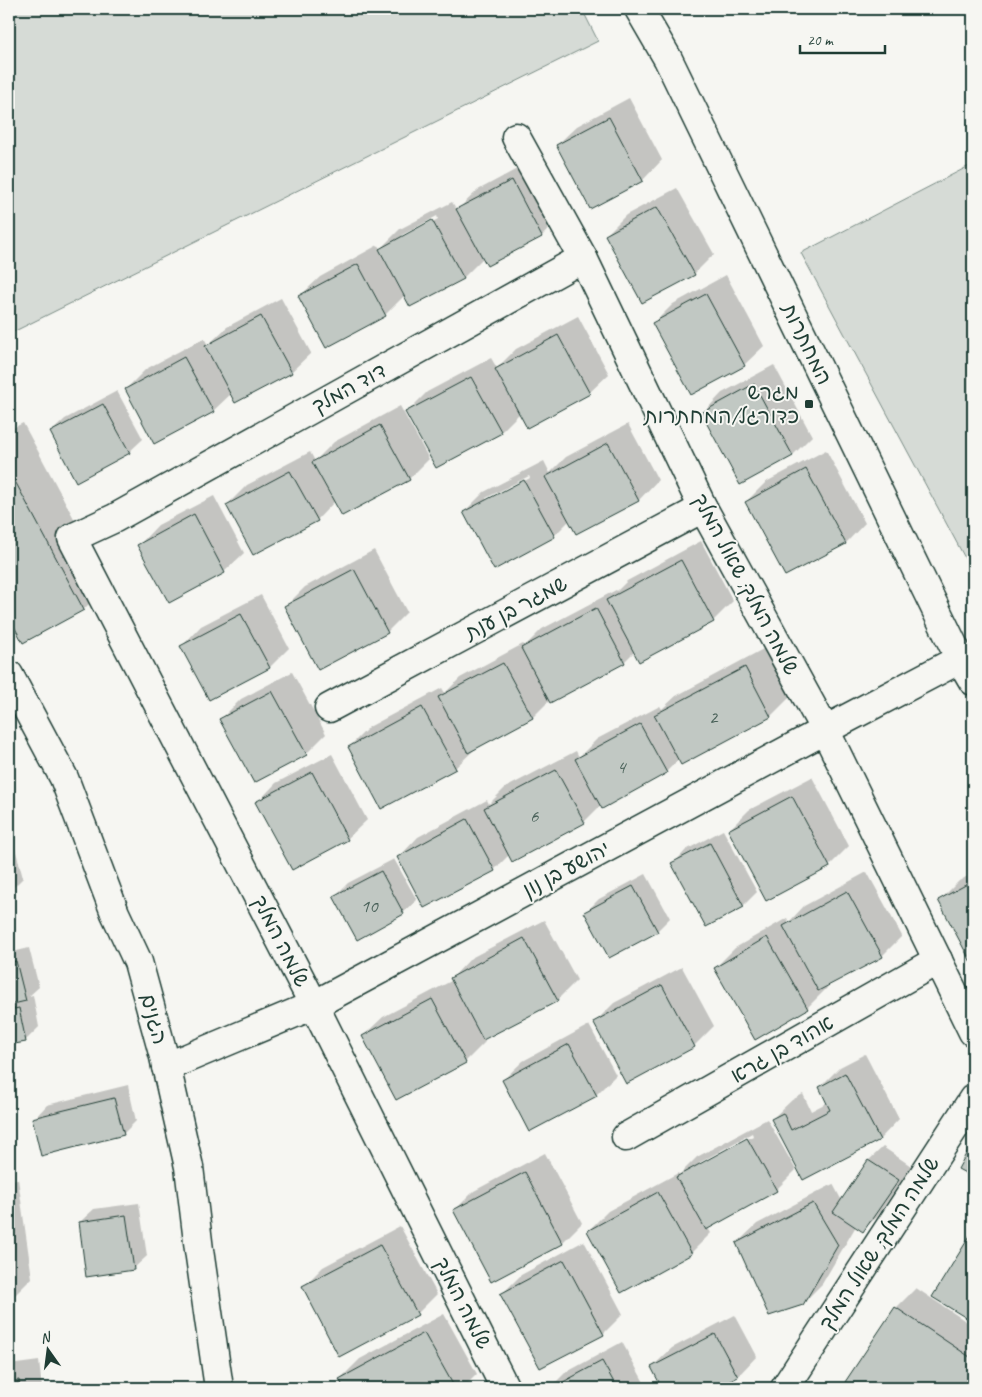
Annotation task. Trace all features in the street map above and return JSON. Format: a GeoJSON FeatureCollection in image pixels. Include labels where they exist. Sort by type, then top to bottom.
{"type":"FeatureCollection","features":[{"type":"Feature","properties":{"kind":"street","name":"המחתרות"},"geometry":{"type":"LineString","coordinates":[[639,9],[672,67],[967,670]]}},
{"type":"Feature","properties":{"kind":"street","name":"שלמה המלך; שאול המלך"},"geometry":{"type":"LineString","coordinates":[[516,137],[584,258],[703,508],[825,730],[973,1032]]}},
{"type":"Feature","properties":{"kind":"street","name":"דוד המלך"},"geometry":{"type":"LineString","coordinates":[[115,518],[584,258]]}},
{"type":"Feature","properties":{"kind":"street","name":"שמגר בן ענת"},"geometry":{"type":"LineString","coordinates":[[329,708],[703,508]]}},
{"type":"Feature","properties":{"kind":"street","name":"שלמה המלך"},"geometry":{"type":"LineString","coordinates":[[115,518],[72,538],[314,1005],[505,1388]]}},
{"type":"Feature","properties":{"kind":"street","name":"יהושע בן נון"},"geometry":{"type":"LineString","coordinates":[[166,1067],[314,1005],[825,730],[967,670]]}},
{"type":"Feature","properties":{"kind":"street","name":"הגנים"},"geometry":{"type":"LineString","coordinates":[[9,675],[64,778],[115,913],[138,962],[166,1067],[189,1167],[219,1388]]}},
{"type":"Feature","properties":{"kind":"street","name":"אהוד בן גרא"},"geometry":{"type":"LineString","coordinates":[[626,1137],[938,960]]}},
{"type":"Feature","properties":{"kind":"street","name":"שלמה המלך; שאול המלך"},"geometry":{"type":"LineString","coordinates":[[785,1388],[973,1099]]}},
{"type":"Feature","properties":{"kind":"shaded area"},"geometry":{"type":"Polygon","coordinates":[[[9,9],[582,9],[598,41],[9,334],[9,9]]]}},
{"type":"Feature","properties":{"kind":"shaded area"},"geometry":{"type":"Polygon","coordinates":[[[973,164],[973,573],[801,253],[973,164]]]}},
{"type":"Feature","properties":{"kind":"building"},"geometry":{"type":"Polygon","coordinates":[[[609,117],[643,181],[590,209],[556,145],[609,117]]]}},
{"type":"Feature","properties":{"kind":"building"},"geometry":{"type":"Polygon","coordinates":[[[512,180],[542,237],[487,266],[456,209],[512,180]]]}},
{"type":"Feature","properties":{"kind":"building"},"geometry":{"type":"Polygon","coordinates":[[[657,207],[695,275],[642,303],[605,235],[657,207]]]}},
{"type":"Feature","properties":{"kind":"building"},"geometry":{"type":"Polygon","coordinates":[[[432,220],[464,279],[410,307],[379,249],[432,220]]]}},
{"type":"Feature","properties":{"kind":"building"},"geometry":{"type":"Polygon","coordinates":[[[358,264],[386,316],[326,348],[298,296],[358,264]]]}},
{"type":"Feature","properties":{"kind":"building"},"geometry":{"type":"Polygon","coordinates":[[[706,294],[745,366],[691,395],[652,323],[706,294]]]}},
{"type":"Feature","properties":{"kind":"building"},"geometry":{"type":"Polygon","coordinates":[[[261,316],[292,373],[235,403],[205,346],[261,316]]]}},
{"type":"Feature","properties":{"kind":"building"},"geometry":{"type":"Polygon","coordinates":[[[558,335],[590,394],[527,428],[495,369],[558,335]]]}},
{"type":"Feature","properties":{"kind":"building"},"geometry":{"type":"Polygon","coordinates":[[[184,357],[214,412],[154,444],[125,389],[184,357]]]}},
{"type":"Feature","properties":{"kind":"building"},"geometry":{"type":"Polygon","coordinates":[[[471,377],[502,433],[436,468],[405,412],[471,377]]]}},
{"type":"Feature","properties":{"kind":"building"},"geometry":{"type":"Polygon","coordinates":[[[754,384],[793,456],[740,485],[701,413],[754,384]]]}},
{"type":"Feature","properties":{"kind":"building"},"geometry":{"type":"Polygon","coordinates":[[[103,404],[130,453],[76,482],[50,432],[103,404]]]}},
{"type":"Feature","properties":{"kind":"building"},"geometry":{"type":"Polygon","coordinates":[[[380,425],[410,480],[342,516],[312,462],[380,425]]]}},
{"type":"Feature","properties":{"kind":"building"},"geometry":{"type":"Polygon","coordinates":[[[608,443],[639,501],[576,534],[545,477],[608,443]]]}},
{"type":"Feature","properties":{"kind":"building"},"geometry":{"type":"Polygon","coordinates":[[[806,469],[846,544],[785,576],[745,502],[806,469]]]}},
{"type":"Feature","properties":{"kind":"building"},"geometry":{"type":"Polygon","coordinates":[[[9,470],[84,610],[23,643],[9,617],[9,470]]]}},
{"type":"Feature","properties":{"kind":"building"},"geometry":{"type":"Polygon","coordinates":[[[290,471],[318,521],[253,555],[226,505],[290,471]]]}},
{"type":"Feature","properties":{"kind":"building"},"geometry":{"type":"Polygon","coordinates":[[[524,480],[555,537],[494,570],[463,512],[524,480]]]}},
{"type":"Feature","properties":{"kind":"building"},"geometry":{"type":"Polygon","coordinates":[[[194,514],[225,573],[169,603],[137,545],[194,514]]]}},
{"type":"Feature","properties":{"kind":"building"},"geometry":{"type":"Polygon","coordinates":[[[681,560],[714,622],[639,662],[606,600],[681,560]]]}},
{"type":"Feature","properties":{"kind":"building"},"geometry":{"type":"Polygon","coordinates":[[[354,569],[388,633],[318,670],[284,606],[354,569]]]}},
{"type":"Feature","properties":{"kind":"building"},"geometry":{"type":"Polygon","coordinates":[[[596,608],[625,663],[550,703],[521,648],[596,608]]]}},
{"type":"Feature","properties":{"kind":"building"},"geometry":{"type":"Polygon","coordinates":[[[241,614],[270,668],[209,700],[180,646],[241,614]]]}},
{"type":"Feature","properties":{"kind":"building"},"geometry":{"type":"Polygon","coordinates":[[[503,663],[533,718],[468,753],[438,697],[503,663]]]}},
{"type":"Feature","properties":{"kind":"building"},"geometry":{"type":"Polygon","coordinates":[[[745,667],[771,717],[681,765],[654,715],[745,667]]]}},
{"type":"Feature","properties":{"kind":"building"},"geometry":{"type":"Polygon","coordinates":[[[272,691],[307,755],[254,783],[219,719],[272,691]]]}},
{"type":"Feature","properties":{"kind":"building"},"geometry":{"type":"Polygon","coordinates":[[[422,707],[456,769],[381,809],[348,747],[422,707]]]}},
{"type":"Feature","properties":{"kind":"building"},"geometry":{"type":"Polygon","coordinates":[[[640,724],[667,773],[602,809],[575,759],[640,724]]]}},
{"type":"Feature","properties":{"kind":"building"},"geometry":{"type":"Polygon","coordinates":[[[556,770],[585,823],[512,862],[484,808],[556,770]]]}},
{"type":"Feature","properties":{"kind":"building"},"geometry":{"type":"Polygon","coordinates":[[[312,772],[348,840],[292,870],[255,802],[312,772]]]}},
{"type":"Feature","properties":{"kind":"building"},"geometry":{"type":"Polygon","coordinates":[[[792,796],[830,867],[766,901],[728,830],[792,796]]]}},
{"type":"Feature","properties":{"kind":"building"},"geometry":{"type":"Polygon","coordinates":[[[467,819],[495,871],[424,908],[397,857],[467,819]]]}},
{"type":"Feature","properties":{"kind":"building"},"geometry":{"type":"Polygon","coordinates":[[[710,843],[744,907],[706,927],[671,863],[710,843]]]}},
{"type":"Feature","properties":{"kind":"building"},"geometry":{"type":"Polygon","coordinates":[[[381,871],[404,914],[357,940],[333,896],[381,871]]]}},
{"type":"Feature","properties":{"kind":"building"},"geometry":{"type":"Polygon","coordinates":[[[973,881],[973,966],[938,900],[973,881]]]}},
{"type":"Feature","properties":{"kind":"building"},"geometry":{"type":"Polygon","coordinates":[[[633,886],[658,932],[609,958],[584,912],[633,886]]]}},
{"type":"Feature","properties":{"kind":"building"},"geometry":{"type":"Polygon","coordinates":[[[847,891],[883,957],[818,991],[783,926],[847,891]]]}},
{"type":"Feature","properties":{"kind":"building"},"geometry":{"type":"Polygon","coordinates":[[[767,937],[808,1009],[755,1040],[714,968],[767,937]]]}},
{"type":"Feature","properties":{"kind":"building"},"geometry":{"type":"Polygon","coordinates":[[[524,938],[558,1001],[483,1040],[450,978],[524,938]]]}},
{"type":"Feature","properties":{"kind":"building"},"geometry":{"type":"Polygon","coordinates":[[[16,961],[26,1001],[9,1005],[9,963],[16,961]]]}},
{"type":"Feature","properties":{"kind":"building"},"geometry":{"type":"Polygon","coordinates":[[[662,985],[695,1047],[626,1084],[593,1022],[662,985]]]}},
{"type":"Feature","properties":{"kind":"building"},"geometry":{"type":"Polygon","coordinates":[[[432,999],[466,1063],[396,1100],[362,1036],[432,999]]]}},
{"type":"Feature","properties":{"kind":"building"},"geometry":{"type":"Polygon","coordinates":[[[19,1008],[26,1042],[9,1045],[9,1010],[19,1008]]]}},
{"type":"Feature","properties":{"kind":"building"},"geometry":{"type":"Polygon","coordinates":[[[569,1044],[597,1096],[529,1132],[502,1080],[569,1044]]]}},
{"type":"Feature","properties":{"kind":"building"},"geometry":{"type":"Polygon","coordinates":[[[845,1073],[880,1140],[803,1180],[771,1119],[783,1113],[791,1130],[830,1110],[819,1087],[845,1073]]]}},
{"type":"Feature","properties":{"kind":"building"},"geometry":{"type":"Polygon","coordinates":[[[114,1098],[124,1135],[41,1156],[32,1118],[114,1098]]]}},
{"type":"Feature","properties":{"kind":"building"},"geometry":{"type":"Polygon","coordinates":[[[747,1138],[777,1191],[706,1230],[676,1177],[747,1138]]]}},
{"type":"Feature","properties":{"kind":"building"},"geometry":{"type":"Polygon","coordinates":[[[973,1141],[973,1177],[958,1169],[973,1141]]]}},
{"type":"Feature","properties":{"kind":"building"},"geometry":{"type":"Polygon","coordinates":[[[868,1160],[899,1180],[863,1232],[833,1212],[868,1160]]]}},
{"type":"Feature","properties":{"kind":"building"},"geometry":{"type":"Polygon","coordinates":[[[525,1172],[563,1244],[491,1282],[453,1210],[525,1172]]]}},
{"type":"Feature","properties":{"kind":"building"},"geometry":{"type":"Polygon","coordinates":[[[658,1192],[692,1254],[621,1293],[587,1231],[658,1192]]]}},
{"type":"Feature","properties":{"kind":"building"},"geometry":{"type":"Polygon","coordinates":[[[813,1203],[838,1245],[803,1305],[769,1316],[736,1243],[813,1203]]]}},
{"type":"Feature","properties":{"kind":"building"},"geometry":{"type":"Polygon","coordinates":[[[126,1215],[134,1270],[86,1277],[79,1222],[126,1215]]]}},
{"type":"Feature","properties":{"kind":"building"},"geometry":{"type":"Polygon","coordinates":[[[971,1234],[973,1235],[973,1322],[932,1297],[971,1234]]]}},
{"type":"Feature","properties":{"kind":"building"},"geometry":{"type":"Polygon","coordinates":[[[380,1245],[418,1315],[339,1357],[302,1286],[380,1245]]]}},
{"type":"Feature","properties":{"kind":"building"},"geometry":{"type":"Polygon","coordinates":[[[564,1260],[604,1335],[540,1368],[500,1294],[564,1260]]]}},
{"type":"Feature","properties":{"kind":"building"},"geometry":{"type":"Polygon","coordinates":[[[9,1269],[13,1299],[9,1299],[9,1269]]]}},
{"type":"Feature","properties":{"kind":"building"},"geometry":{"type":"Polygon","coordinates":[[[895,1307],[973,1359],[973,1380],[968,1388],[854,1388],[845,1382],[895,1307]]]}},
{"type":"Feature","properties":{"kind":"building"},"geometry":{"type":"Polygon","coordinates":[[[424,1333],[455,1388],[344,1388],[339,1379],[424,1333]]]}},
{"type":"Feature","properties":{"kind":"building"},"geometry":{"type":"Polygon","coordinates":[[[715,1334],[738,1377],[717,1388],[662,1388],[651,1367],[715,1334]]]}},
{"type":"Feature","properties":{"kind":"building"},"geometry":{"type":"Polygon","coordinates":[[[602,1361],[617,1388],[552,1388],[602,1361]]]}},
{"type":"Feature","properties":{"kind":"building"},"geometry":{"type":"Polygon","coordinates":[[[19,1380],[20,1388],[9,1388],[9,1382],[19,1380]]]}},
{"type":"Feature","properties":{"kind":"place","name":"מגרש כדורגל/המחתרות"},"geometry":{"type":"Point","coordinates":[809,404]}}]}
